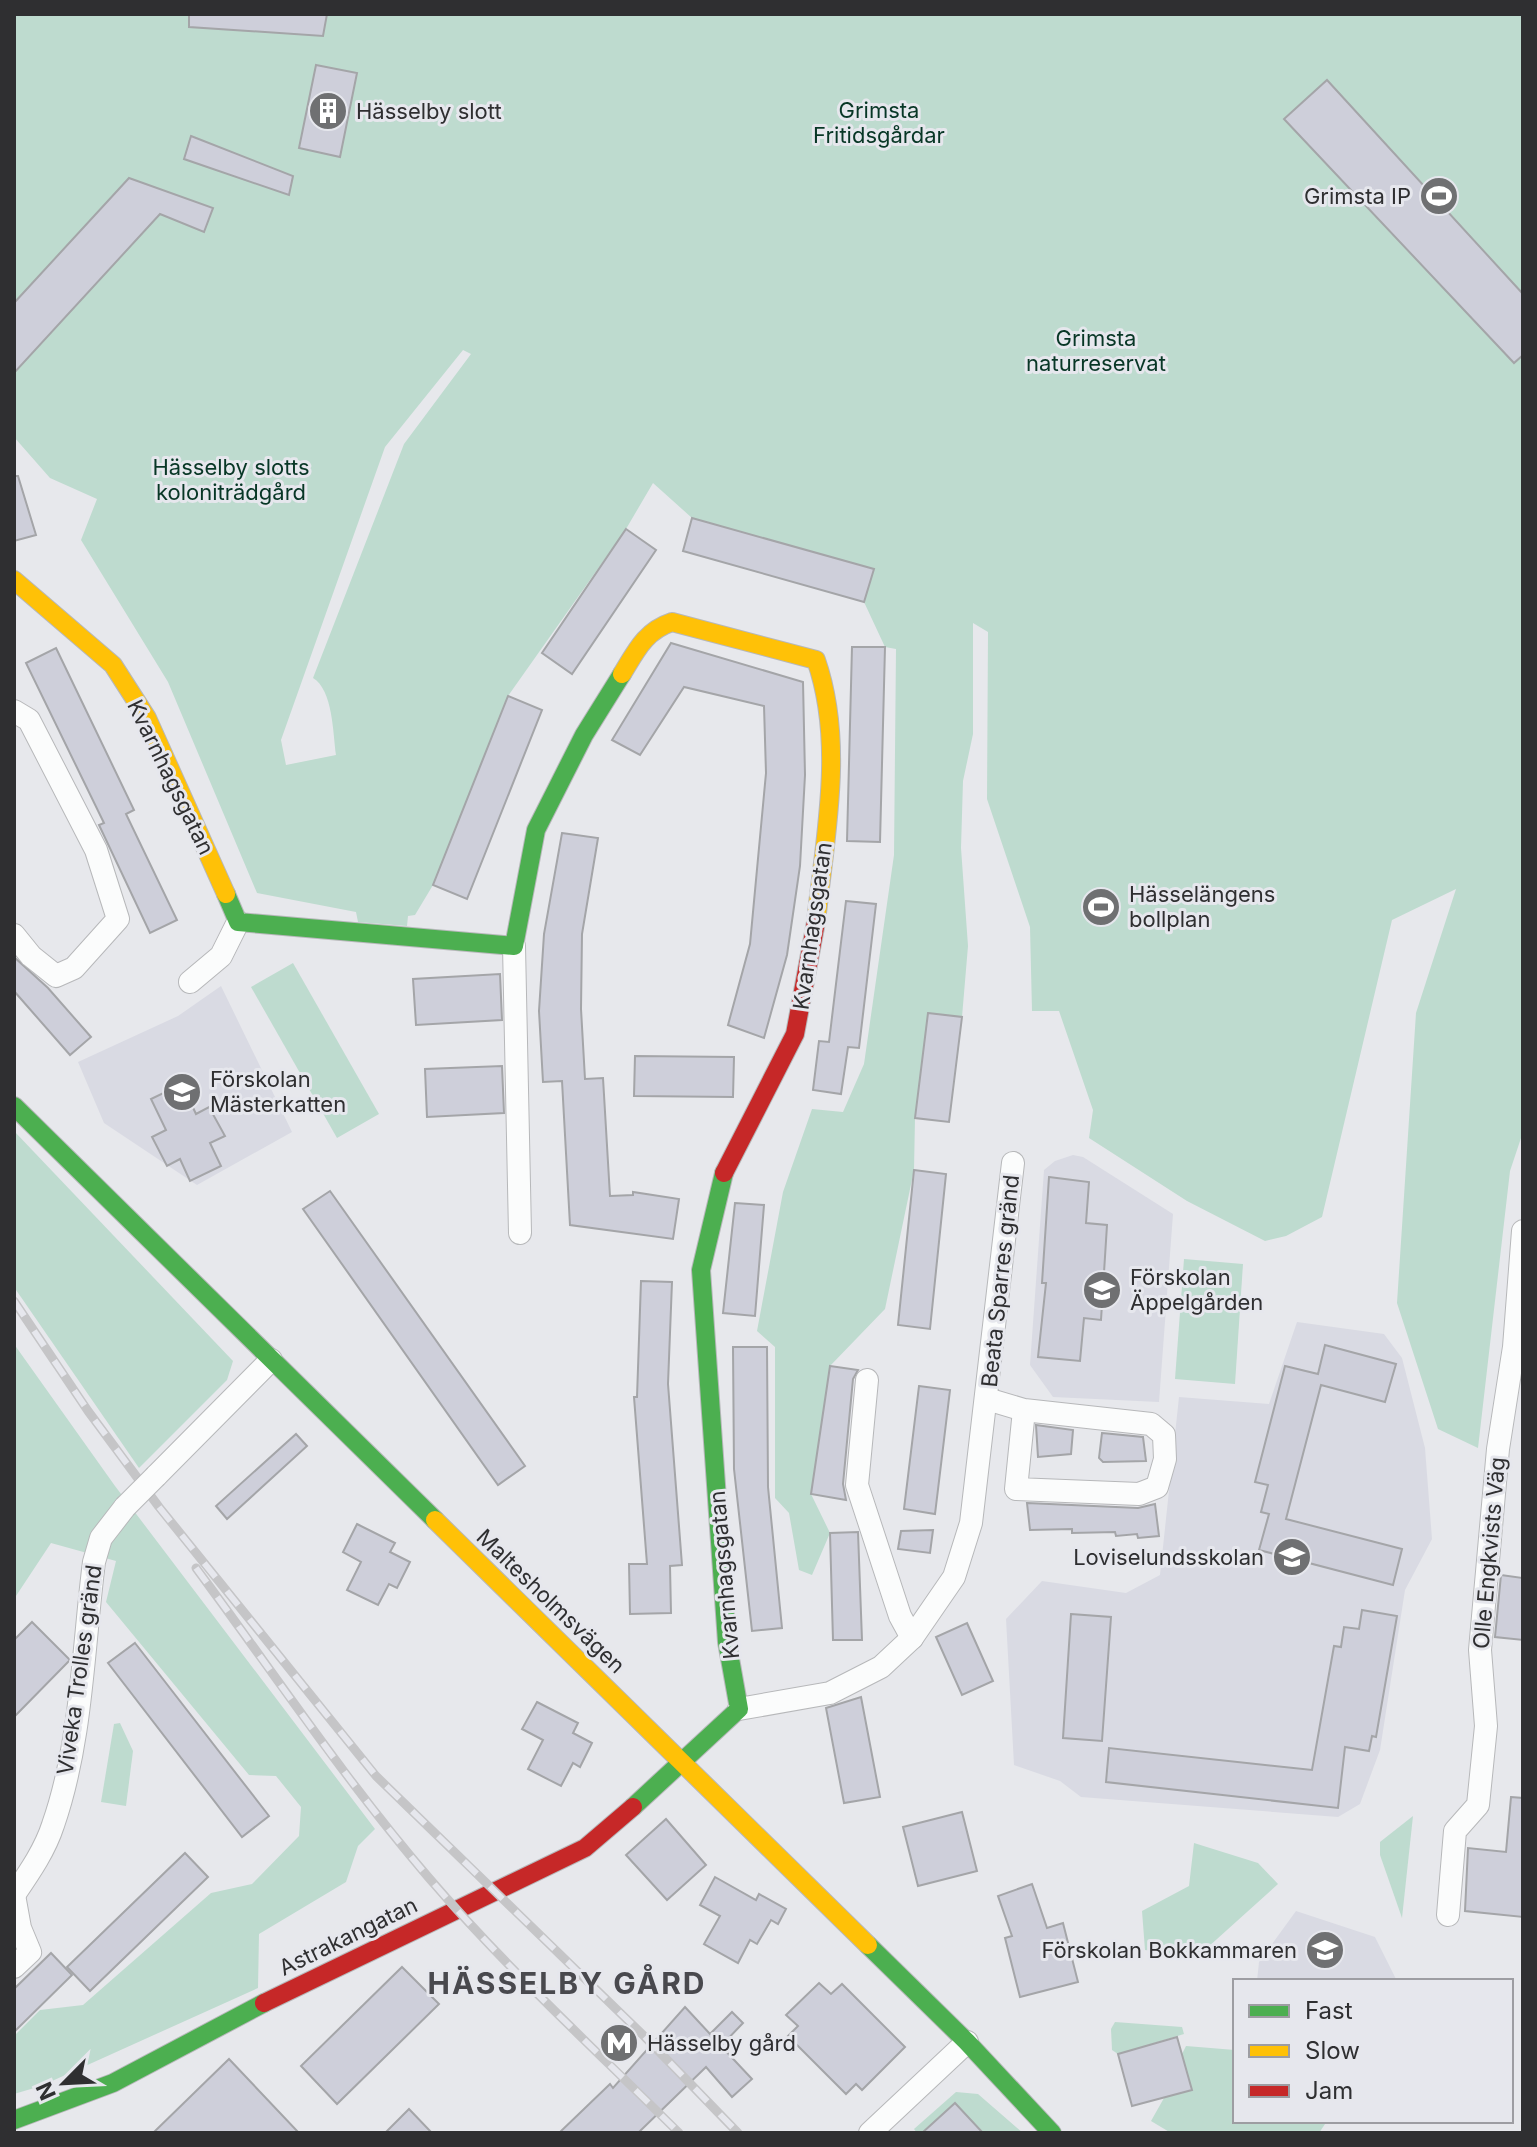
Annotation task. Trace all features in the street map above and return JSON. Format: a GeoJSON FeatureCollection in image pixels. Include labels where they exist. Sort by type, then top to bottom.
{"type":"FeatureCollection","features":[{"type":"Feature","properties":{"kind":"street","name":"Kvarnhagsgatan"},"geometry":{"type":"LineString","coordinates":[[14,580],[113,665],[147,718],[238,922]]}},
{"type":"Feature","properties":{"kind":"street","name":"Kvarnhagsgatan"},"geometry":{"type":"LineString","coordinates":[[520,1233],[514,946],[536,830],[584,735],[642,641],[655,628],[672,622],[816,660],[827,692],[831,778],[813,952],[795,1034],[720,1181],[701,1270],[727,1642],[739,1709]]}},
{"type":"Feature","properties":{"kind":"street"},"geometry":{"type":"LineString","coordinates":[[14,711],[29,720],[96,850],[118,919],[74,968],[56,976],[31,956],[14,935]]}},
{"type":"Feature","properties":{"kind":"street"},"geometry":{"type":"LineString","coordinates":[[190,982],[221,956],[238,922],[514,946]]}},
{"type":"Feature","properties":{"kind":"street","name":"Maltesholmsvägen"},"geometry":{"type":"LineString","coordinates":[[14,1106],[967,2042],[1052,2133]]}},
{"type":"Feature","properties":{"kind":"street","name":"Beata Sparres gränd"},"geometry":{"type":"LineString","coordinates":[[739,1709],[830,1693],[881,1667],[912,1638],[954,1577],[971,1523],[1013,1163]]}},
{"type":"Feature","properties":{"kind":"street","name":"Olle Engkvists Väg"},"geometry":{"type":"LineString","coordinates":[[1448,1915],[1455,1831],[1478,1805],[1486,1726],[1480,1650],[1498,1449],[1514,1347],[1523,1231]]}},
{"type":"Feature","properties":{"kind":"street","name":"Viveka Trolles gränd"},"geometry":{"type":"LineString","coordinates":[[14,1967],[30,1952],[20,1928],[14,1895],[35,1864],[53,1826],[71,1753],[94,1562],[101,1538],[125,1507],[271,1360]]}},
{"type":"Feature","properties":{"kind":"street"},"geometry":{"type":"LineString","coordinates":[[867,1380],[857,1485],[900,1616],[912,1638]]}},
{"type":"Feature","properties":{"kind":"street","name":"Beata Sparres gränd"},"geometry":{"type":"LineString","coordinates":[[987,1399],[1024,1410],[1151,1424],[1164,1435],[1165,1459],[1157,1487],[1139,1494],[1016,1489],[1024,1410]]}},
{"type":"Feature","properties":{"kind":"street"},"geometry":{"type":"LineString","coordinates":[[683,1764],[739,1709]]}},
{"type":"Feature","properties":{"kind":"street","name":"Astrakangatan"},"geometry":{"type":"LineString","coordinates":[[14,2120],[113,2083],[213,2028],[585,1848],[683,1764]]}},
{"type":"Feature","properties":{"kind":"street"},"geometry":{"type":"LineString","coordinates":[[870,2133],[967,2042]]}},
{"type":"Feature","properties":{"kind":"shaded area","name":"Förskolan Mästerkatten"},"geometry":{"type":"Polygon","coordinates":[[[221,986],[292,1132],[197,1185],[104,1123],[78,1062],[178,1016],[221,986]]]}},
{"type":"Feature","properties":{"kind":"shaded area","name":"Förskolan Äppelgården"},"geometry":{"type":"Polygon","coordinates":[[[1073,1155],[1083,1157],[1173,1214],[1159,1402],[1053,1397],[1030,1365],[1044,1170],[1055,1161],[1073,1155]]]}},
{"type":"Feature","properties":{"kind":"shaded area","name":"Loviselundsskolan"},"geometry":{"type":"Polygon","coordinates":[[[1297,1322],[1384,1334],[1402,1358],[1425,1448],[1432,1539],[1405,1590],[1380,1750],[1360,1804],[1338,1817],[1081,1797],[1060,1781],[1014,1765],[1006,1619],[1042,1581],[1126,1593],[1160,1575],[1179,1397],[1269,1404],[1297,1322]]]}},
{"type":"Feature","properties":{"kind":"shaded area","name":"Förskolan Bokkammaren"},"geometry":{"type":"Polygon","coordinates":[[[1296,1911],[1375,1937],[1396,1979],[1257,1979],[1259,1962],[1296,1911]]]}},
{"type":"Feature","properties":{"kind":"green space"},"geometry":{"type":"Polygon","coordinates":[[[14,14],[1523,14],[1523,1132],[1510,1171],[1478,1448],[1438,1429],[1397,1303],[1416,1013],[1456,889],[1392,920],[1322,1217],[1286,1236],[1265,1241],[1187,1201],[1089,1138],[1093,1110],[1059,1011],[1032,1011],[1030,927],[987,799],[988,632],[973,623],[973,734],[963,781],[961,848],[968,946],[962,1017],[928,1014],[915,1118],[914,1170],[885,1309],[830,1366],[811,1494],[830,1533],[812,1575],[799,1570],[789,1513],[775,1498],[775,1347],[757,1331],[783,1192],[812,1109],[843,1112],[864,1064],[894,855],[896,649],[885,647],[864,602],[873,569],[692,518],[653,483],[626,529],[508,696],[433,885],[415,915],[408,916],[407,926],[358,922],[356,912],[257,893],[168,682],[81,540],[97,499],[50,478],[14,437],[14,14]],[[463,350],[385,447],[281,740],[286,765],[336,755],[328,702],[320,684],[313,678],[404,444],[471,354],[463,350]]]}},
{"type":"Feature","properties":{"kind":"green space"},"geometry":{"type":"Polygon","coordinates":[[[293,963],[379,1114],[337,1138],[251,987],[293,963]]]}},
{"type":"Feature","properties":{"kind":"green space"},"geometry":{"type":"Polygon","coordinates":[[[14,1131],[233,1361],[227,1380],[139,1468],[14,1287],[14,1131]]]}},
{"type":"Feature","properties":{"kind":"green space"},"geometry":{"type":"Polygon","coordinates":[[[1184,1259],[1243,1264],[1235,1384],[1175,1379],[1184,1259]]]}},
{"type":"Feature","properties":{"kind":"green space"},"geometry":{"type":"Polygon","coordinates":[[[14,1344],[115,1486],[375,1829],[358,1846],[346,1882],[259,1934],[258,1988],[41,2086],[14,2094],[14,2036],[40,2010],[83,2005],[211,1893],[252,1884],[299,1836],[301,1807],[276,1776],[249,1775],[106,1602],[116,1561],[51,1543],[14,1599],[14,1344]]]}},
{"type":"Feature","properties":{"kind":"green space"},"geometry":{"type":"Polygon","coordinates":[[[120,1723],[133,1751],[126,1806],[101,1802],[114,1724],[120,1723]]]}},
{"type":"Feature","properties":{"kind":"green space"},"geometry":{"type":"Polygon","coordinates":[[[1413,1816],[1402,1918],[1380,1855],[1380,1842],[1413,1816]]]}},
{"type":"Feature","properties":{"kind":"green space"},"geometry":{"type":"Polygon","coordinates":[[[1194,1843],[1258,1863],[1278,1884],[1197,1957],[1145,1950],[1142,1911],[1189,1886],[1194,1843]]]}},
{"type":"Feature","properties":{"kind":"green space"},"geometry":{"type":"Polygon","coordinates":[[[1115,2022],[1182,2027],[1184,2034],[1118,2054],[1112,2050],[1111,2029],[1115,2022]]]}},
{"type":"Feature","properties":{"kind":"green space"},"geometry":{"type":"Polygon","coordinates":[[[1186,2046],[1233,2050],[1233,2123],[1326,2123],[1319,2133],[1171,2133],[1151,2121],[1164,2098],[1191,2090],[1182,2054],[1186,2046]]]}},
{"type":"Feature","properties":{"kind":"green space"},"geometry":{"type":"Polygon","coordinates":[[[956,2092],[978,2094],[1023,2133],[983,2133],[955,2103],[922,2133],[917,2133],[914,2129],[956,2092]]]}},
{"type":"Feature","properties":{"kind":"building"},"geometry":{"type":"Polygon","coordinates":[[[189,14],[327,14],[323,36],[189,27],[189,14]]]}},
{"type":"Feature","properties":{"kind":"building","name":"Hässelby slott"},"geometry":{"type":"Polygon","coordinates":[[[316,65],[357,73],[340,157],[299,148],[316,65]]]}},
{"type":"Feature","properties":{"kind":"building"},"geometry":{"type":"Polygon","coordinates":[[[1327,80],[1523,294],[1523,355],[1514,363],[1284,119],[1327,80]]]}},
{"type":"Feature","properties":{"kind":"building"},"geometry":{"type":"Polygon","coordinates":[[[191,136],[293,176],[289,195],[184,159],[191,136]]]}},
{"type":"Feature","properties":{"kind":"building"},"geometry":{"type":"Polygon","coordinates":[[[129,178],[213,208],[204,232],[160,214],[14,373],[14,303],[129,178]]]}},
{"type":"Feature","properties":{"kind":"building"},"geometry":{"type":"Polygon","coordinates":[[[14,476],[18,476],[36,535],[14,541],[14,476]]]}},
{"type":"Feature","properties":{"kind":"building"},"geometry":{"type":"Polygon","coordinates":[[[692,518],[874,569],[864,602],[683,551],[692,518]]]}},
{"type":"Feature","properties":{"kind":"building"},"geometry":{"type":"Polygon","coordinates":[[[626,529],[656,550],[572,674],[542,653],[626,529]]]}},
{"type":"Feature","properties":{"kind":"building"},"geometry":{"type":"Polygon","coordinates":[[[671,643],[803,682],[805,775],[800,866],[787,955],[764,1038],[728,1025],[750,944],[766,773],[764,706],[684,687],[640,755],[612,740],[671,643]]]}},
{"type":"Feature","properties":{"kind":"building"},"geometry":{"type":"Polygon","coordinates":[[[852,647],[885,647],[880,842],[847,841],[852,647]]]}},
{"type":"Feature","properties":{"kind":"building"},"geometry":{"type":"Polygon","coordinates":[[[56,648],[134,810],[126,814],[177,920],[150,933],[99,825],[104,823],[26,663],[56,648]]]}},
{"type":"Feature","properties":{"kind":"building"},"geometry":{"type":"Polygon","coordinates":[[[508,696],[542,710],[467,899],[433,885],[508,696]]]}},
{"type":"Feature","properties":{"kind":"building"},"geometry":{"type":"Polygon","coordinates":[[[562,833],[598,838],[582,934],[581,1009],[585,1079],[603,1078],[610,1196],[633,1195],[633,1192],[679,1199],[673,1239],[570,1225],[562,1081],[543,1082],[539,1011],[544,934],[562,833]]]}},
{"type":"Feature","properties":{"kind":"building"},"geometry":{"type":"Polygon","coordinates":[[[846,901],[876,904],[859,1048],[848,1047],[841,1094],[813,1090],[819,1041],[829,1042],[846,901]]]}},
{"type":"Feature","properties":{"kind":"building"},"geometry":{"type":"Polygon","coordinates":[[[14,957],[48,988],[91,1037],[70,1055],[14,991],[14,957]]]}},
{"type":"Feature","properties":{"kind":"building"},"geometry":{"type":"Polygon","coordinates":[[[500,974],[502,1020],[416,1025],[413,979],[500,974]]]}},
{"type":"Feature","properties":{"kind":"building"},"geometry":{"type":"Polygon","coordinates":[[[928,1013],[962,1017],[949,1122],[915,1118],[928,1013]]]}},
{"type":"Feature","properties":{"kind":"building"},"geometry":{"type":"Polygon","coordinates":[[[635,1056],[734,1057],[733,1097],[634,1096],[635,1056]]]}},
{"type":"Feature","properties":{"kind":"building"},"geometry":{"type":"Polygon","coordinates":[[[502,1066],[504,1113],[427,1117],[425,1069],[502,1066]]]}},
{"type":"Feature","properties":{"kind":"building"},"geometry":{"type":"Polygon","coordinates":[[[182,1084],[196,1114],[209,1107],[225,1136],[210,1143],[221,1166],[190,1181],[180,1159],[167,1166],[152,1137],[166,1130],[151,1099],[182,1084]]]}},
{"type":"Feature","properties":{"kind":"building"},"geometry":{"type":"Polygon","coordinates":[[[914,1170],[946,1174],[930,1329],[898,1325],[914,1170]]]}},
{"type":"Feature","properties":{"kind":"building"},"geometry":{"type":"Polygon","coordinates":[[[1049,1177],[1089,1182],[1086,1223],[1107,1225],[1101,1320],[1084,1318],[1080,1361],[1038,1357],[1046,1283],[1042,1283],[1049,1177]]]}},
{"type":"Feature","properties":{"kind":"building"},"geometry":{"type":"Polygon","coordinates":[[[330,1191],[525,1466],[498,1485],[303,1209],[330,1191]]]}},
{"type":"Feature","properties":{"kind":"building"},"geometry":{"type":"Polygon","coordinates":[[[735,1203],[764,1205],[755,1316],[723,1313],[735,1203]]]}},
{"type":"Feature","properties":{"kind":"building"},"geometry":{"type":"Polygon","coordinates":[[[641,1281],[672,1282],[668,1384],[682,1565],[670,1566],[671,1613],[630,1614],[629,1564],[647,1564],[634,1397],[637,1397],[641,1281]]]}},
{"type":"Feature","properties":{"kind":"building"},"geometry":{"type":"Polygon","coordinates":[[[1325,1345],[1396,1364],[1385,1402],[1321,1385],[1286,1519],[1402,1549],[1393,1585],[1259,1550],[1269,1514],[1261,1512],[1268,1485],[1255,1482],[1285,1366],[1318,1374],[1325,1345]]]}},
{"type":"Feature","properties":{"kind":"building"},"geometry":{"type":"Polygon","coordinates":[[[733,1347],[767,1347],[768,1487],[782,1628],[752,1631],[734,1469],[733,1347]]]}},
{"type":"Feature","properties":{"kind":"building"},"geometry":{"type":"Polygon","coordinates":[[[830,1366],[858,1370],[853,1379],[843,1484],[846,1500],[811,1494],[830,1366]]]}},
{"type":"Feature","properties":{"kind":"building"},"geometry":{"type":"Polygon","coordinates":[[[919,1386],[950,1390],[935,1514],[904,1509],[919,1386]]]}},
{"type":"Feature","properties":{"kind":"building"},"geometry":{"type":"Polygon","coordinates":[[[1036,1425],[1073,1430],[1071,1454],[1038,1457],[1036,1425]]]}},
{"type":"Feature","properties":{"kind":"building"},"geometry":{"type":"Polygon","coordinates":[[[1102,1433],[1143,1437],[1146,1461],[1103,1462],[1099,1458],[1102,1433]]]}},
{"type":"Feature","properties":{"kind":"building"},"geometry":{"type":"Polygon","coordinates":[[[296,1434],[307,1446],[227,1519],[216,1506],[296,1434]]]}},
{"type":"Feature","properties":{"kind":"building"},"geometry":{"type":"Polygon","coordinates":[[[1027,1503],[1138,1508],[1155,1504],[1159,1536],[1138,1538],[1137,1534],[1116,1536],[1115,1532],[1030,1530],[1027,1503]]]}},
{"type":"Feature","properties":{"kind":"building"},"geometry":{"type":"Polygon","coordinates":[[[357,1524],[395,1543],[390,1552],[410,1562],[397,1588],[389,1584],[378,1605],[347,1590],[361,1562],[343,1552],[357,1524]]]}},
{"type":"Feature","properties":{"kind":"building"},"geometry":{"type":"Polygon","coordinates":[[[933,1530],[930,1553],[898,1549],[901,1531],[933,1530]]]}},
{"type":"Feature","properties":{"kind":"building"},"geometry":{"type":"Polygon","coordinates":[[[858,1532],[862,1640],[833,1640],[830,1533],[858,1532]]]}},
{"type":"Feature","properties":{"kind":"building"},"geometry":{"type":"Polygon","coordinates":[[[1501,1575],[1523,1578],[1523,1640],[1495,1637],[1501,1575]]]}},
{"type":"Feature","properties":{"kind":"building"},"geometry":{"type":"Polygon","coordinates":[[[1362,1610],[1397,1616],[1376,1737],[1372,1736],[1369,1751],[1345,1747],[1338,1808],[1106,1782],[1109,1748],[1312,1770],[1334,1646],[1341,1647],[1344,1627],[1359,1629],[1362,1610]]]}},
{"type":"Feature","properties":{"kind":"building"},"geometry":{"type":"Polygon","coordinates":[[[1071,1614],[1111,1617],[1102,1741],[1063,1738],[1071,1614]]]}},
{"type":"Feature","properties":{"kind":"building"},"geometry":{"type":"Polygon","coordinates":[[[32,1622],[70,1660],[14,1717],[14,1640],[32,1622]]]}},
{"type":"Feature","properties":{"kind":"building"},"geometry":{"type":"Polygon","coordinates":[[[967,1623],[993,1681],[962,1695],[936,1637],[967,1623]]]}},
{"type":"Feature","properties":{"kind":"building"},"geometry":{"type":"Polygon","coordinates":[[[135,1643],[269,1816],[242,1837],[108,1663],[135,1643]]]}},
{"type":"Feature","properties":{"kind":"building"},"geometry":{"type":"Polygon","coordinates":[[[861,1697],[880,1797],[844,1803],[826,1708],[861,1697]]]}},
{"type":"Feature","properties":{"kind":"building"},"geometry":{"type":"Polygon","coordinates":[[[537,1702],[578,1723],[573,1733],[592,1743],[580,1767],[573,1763],[561,1786],[528,1769],[543,1740],[522,1729],[537,1702]]]}},
{"type":"Feature","properties":{"kind":"building"},"geometry":{"type":"Polygon","coordinates":[[[1511,1797],[1523,1798],[1523,1917],[1465,1911],[1468,1848],[1506,1852],[1511,1797]]]}},
{"type":"Feature","properties":{"kind":"building"},"geometry":{"type":"Polygon","coordinates":[[[962,1812],[977,1871],[918,1886],[903,1827],[962,1812]]]}},
{"type":"Feature","properties":{"kind":"building"},"geometry":{"type":"Polygon","coordinates":[[[666,1819],[706,1865],[667,1900],[626,1855],[666,1819]]]}},
{"type":"Feature","properties":{"kind":"building"},"geometry":{"type":"Polygon","coordinates":[[[185,1853],[208,1877],[90,1991],[67,1967],[185,1853]]]}},
{"type":"Feature","properties":{"kind":"building"},"geometry":{"type":"Polygon","coordinates":[[[715,1877],[756,1900],[759,1894],[786,1909],[778,1924],[771,1920],[757,1944],[750,1940],[738,1963],[704,1944],[720,1916],[700,1905],[715,1877]]]}},
{"type":"Feature","properties":{"kind":"building"},"geometry":{"type":"Polygon","coordinates":[[[1032,1884],[1047,1928],[1063,1923],[1078,1982],[1020,1997],[1005,1938],[1012,1936],[998,1896],[1032,1884]]]}},
{"type":"Feature","properties":{"kind":"building"},"geometry":{"type":"Polygon","coordinates":[[[51,1953],[72,1975],[14,2032],[14,1989],[51,1953]]]}},
{"type":"Feature","properties":{"kind":"building"},"geometry":{"type":"Polygon","coordinates":[[[402,1967],[439,2004],[337,2104],[301,2066],[402,1967]]]}},
{"type":"Feature","properties":{"kind":"building"},"geometry":{"type":"Polygon","coordinates":[[[819,1983],[831,1994],[842,1984],[905,2047],[862,2090],[856,2084],[846,2094],[788,2036],[798,2026],[786,2015],[819,1983]]]}},
{"type":"Feature","properties":{"kind":"building"},"geometry":{"type":"Polygon","coordinates":[[[685,2007],[710,2034],[732,2012],[743,2023],[721,2046],[752,2079],[732,2097],[706,2067],[638,2133],[559,2133],[610,2084],[613,2088],[685,2007]]]}},
{"type":"Feature","properties":{"kind":"building"},"geometry":{"type":"Polygon","coordinates":[[[1177,2037],[1192,2090],[1132,2106],[1118,2054],[1177,2037]]]}},
{"type":"Feature","properties":{"kind":"building"},"geometry":{"type":"Polygon","coordinates":[[[229,2059],[299,2133],[153,2133],[229,2059]]]}},
{"type":"Feature","properties":{"kind":"building"},"geometry":{"type":"Polygon","coordinates":[[[955,2103],[983,2133],[922,2133],[955,2103]]]}},
{"type":"Feature","properties":{"kind":"building"},"geometry":{"type":"Polygon","coordinates":[[[409,2109],[432,2133],[385,2133],[409,2109]]]}},
{"type":"Feature","properties":{"kind":"railway"},"geometry":{"type":"LineString","coordinates":[[14,1301],[88,1411],[159,1507],[376,1776],[644,2036],[738,2133]]}},
{"type":"Feature","properties":{"kind":"railway"},"geometry":{"type":"LineString","coordinates":[[196,1568],[339,1764],[429,1878],[520,1977],[679,2133]]}},
{"type":"Feature","properties":{"kind":"traffic: fast"},"geometry":{"type":"LineString","coordinates":[[226,894],[238,922],[514,946],[536,830],[584,735],[622,674]]}},
{"type":"Feature","properties":{"kind":"traffic: fast"},"geometry":{"type":"LineString","coordinates":[[14,1106],[435,1520]]}},
{"type":"Feature","properties":{"kind":"traffic: fast"},"geometry":{"type":"LineString","coordinates":[[633,1807],[739,1709],[727,1642],[701,1270],[724,1173]]}},
{"type":"Feature","properties":{"kind":"traffic: fast"},"geometry":{"type":"LineString","coordinates":[[868,1945],[967,2042],[1052,2133]]}},
{"type":"Feature","properties":{"kind":"traffic: fast"},"geometry":{"type":"LineString","coordinates":[[14,2120],[113,2083],[264,2003]]}},
{"type":"Feature","properties":{"kind":"traffic: slow"},"geometry":{"type":"LineString","coordinates":[[14,580],[113,665],[147,718],[226,894]]}},
{"type":"Feature","properties":{"kind":"traffic: slow"},"geometry":{"type":"LineString","coordinates":[[622,674],[648,636],[672,622],[816,660],[830,724],[831,757],[828,823],[816,922]]}},
{"type":"Feature","properties":{"kind":"traffic: slow"},"geometry":{"type":"LineString","coordinates":[[435,1520],[868,1945]]}},
{"type":"Feature","properties":{"kind":"traffic: jam"},"geometry":{"type":"LineString","coordinates":[[724,1173],[795,1034],[816,922]]}},
{"type":"Feature","properties":{"kind":"traffic: jam"},"geometry":{"type":"LineString","coordinates":[[264,2003],[585,1848],[633,1807]]}},
{"type":"Feature","properties":{"kind":"place","name":"Hässelby slott"},"geometry":{"type":"Point","coordinates":[328,111]}},
{"type":"Feature","properties":{"kind":"place","name":"Grimsta IP"},"geometry":{"type":"Point","coordinates":[1439,196]}},
{"type":"Feature","properties":{"kind":"place","name":"Hässelängens bollplan"},"geometry":{"type":"Point","coordinates":[1101,907]}},
{"type":"Feature","properties":{"kind":"place","name":"Förskolan Mästerkatten"},"geometry":{"type":"Point","coordinates":[182,1092]}},
{"type":"Feature","properties":{"kind":"place","name":"Förskolan Äppelgården"},"geometry":{"type":"Point","coordinates":[1102,1290]}},
{"type":"Feature","properties":{"kind":"place","name":"Loviselundsskolan"},"geometry":{"type":"Point","coordinates":[1292,1557]}},
{"type":"Feature","properties":{"kind":"place","name":"Förskolan Bokkammaren"},"geometry":{"type":"Point","coordinates":[1325,1950]}},
{"type":"Feature","properties":{"kind":"place","name":"Hässelby gård"},"geometry":{"type":"Point","coordinates":[619,2043]}},
{"type":"Feature","properties":{"kind":"district","name":"HÄSSELBY GÅRD"},"geometry":{"type":"Point","coordinates":[567,1983]}},
{"type":"Feature","properties":{"kind":"park label","name":"Grimsta Fritidsgårdar"},"geometry":{"type":"Point","coordinates":[879,122]}},
{"type":"Feature","properties":{"kind":"park label","name":"Grimsta naturreservat"},"geometry":{"type":"Point","coordinates":[1096,350]}},
{"type":"Feature","properties":{"kind":"park label","name":"Hässelby slotts koloniträdgård"},"geometry":{"type":"Point","coordinates":[231,480]}}]}
